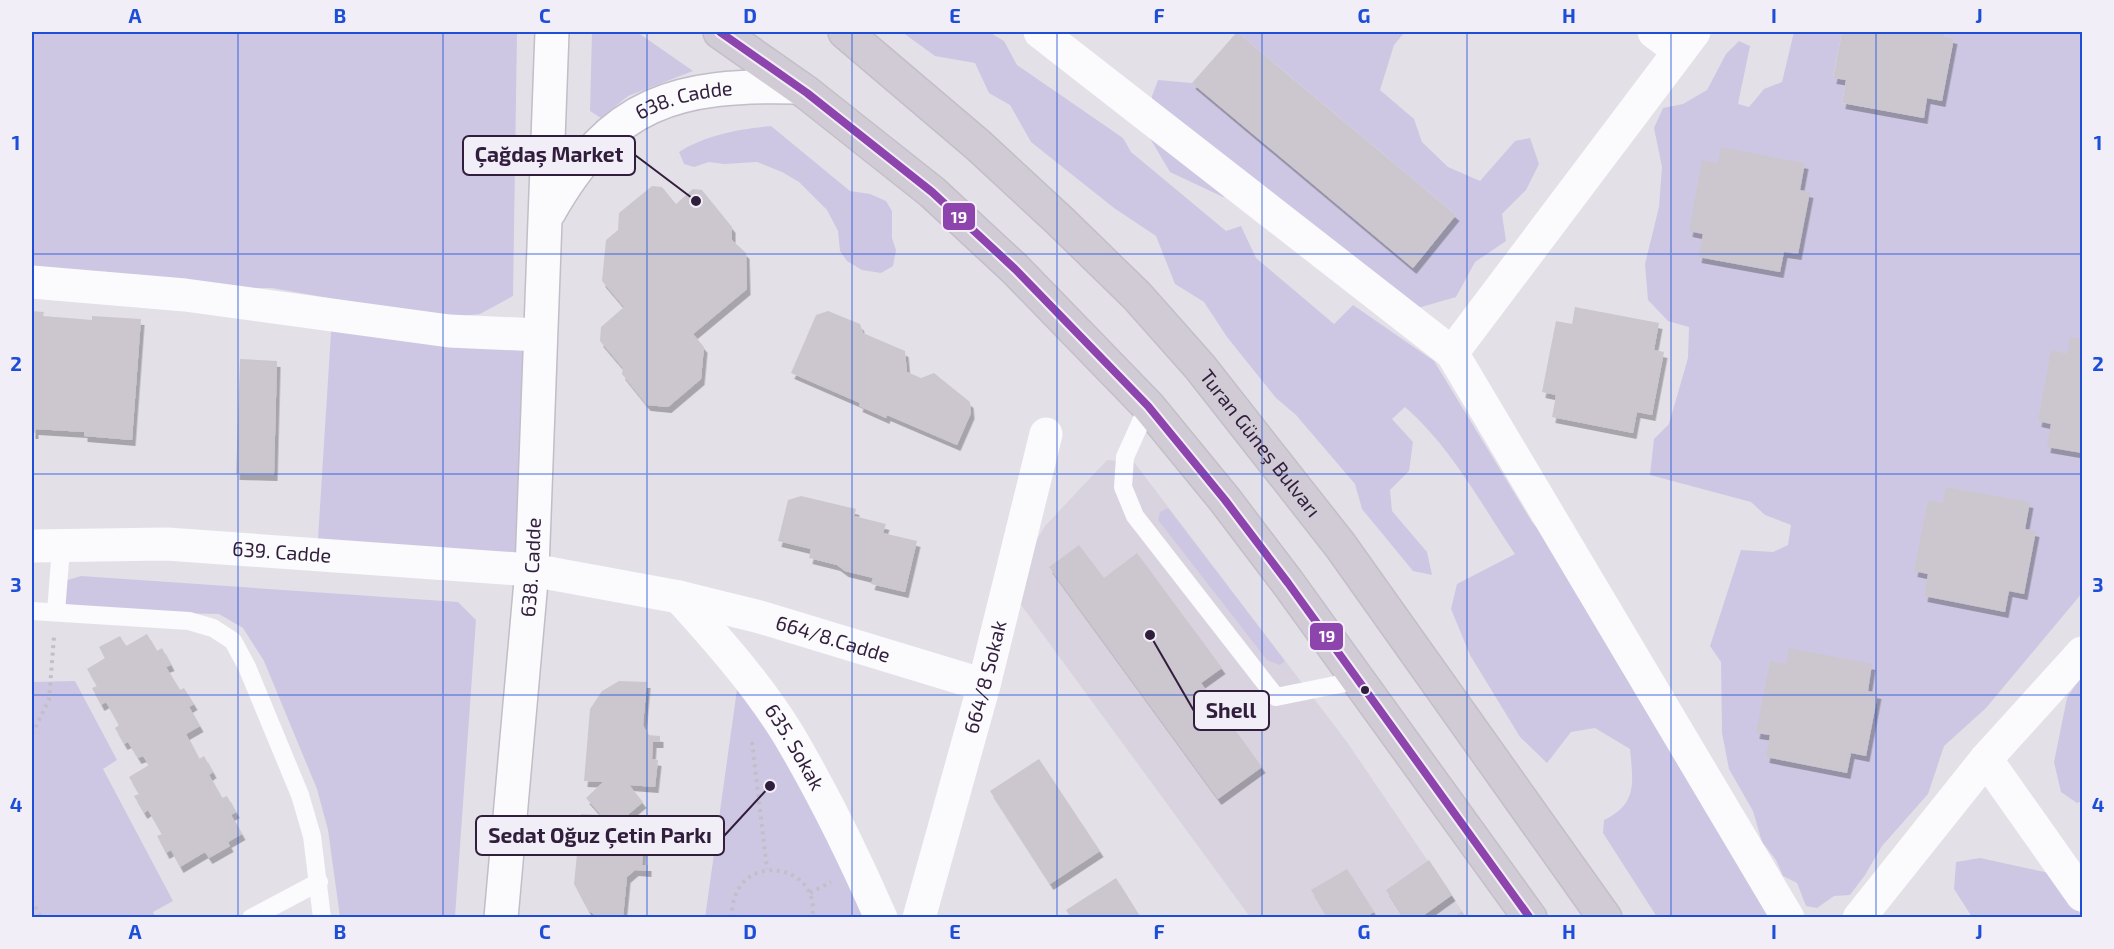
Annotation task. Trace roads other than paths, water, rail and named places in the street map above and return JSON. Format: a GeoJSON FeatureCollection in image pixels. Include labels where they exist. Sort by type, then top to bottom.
{"type":"FeatureCollection","features":[{"type":"Feature","properties":{"kind":"main road"},"geometry":{"type":"LineString","coordinates":[[720,32],[798,87],[932,192],[1015,269],[1148,406],[1225,500],[1360,680],[1530,918]]}},
{"type":"Feature","properties":{"kind":"main road","name":"Turan Güneş Bulvarı"},"geometry":{"type":"LineString","coordinates":[[845,32],[960,129],[1059,220],[1137,296],[1200,367],[1340,544],[1605,918]]}},
{"type":"Feature","properties":{"kind":"street","name":"638. Cadde"},"geometry":{"type":"LineString","coordinates":[[501,918],[532,570],[552,32]]}},
{"type":"Feature","properties":{"kind":"street"},"geometry":{"type":"LineString","coordinates":[[1040,32],[1452,353],[1788,918]]}},
{"type":"Feature","properties":{"kind":"street"},"geometry":{"type":"LineString","coordinates":[[1452,353],[1675,38]]}},
{"type":"Feature","properties":{"kind":"street","name":"638. Cadde"},"geometry":{"type":"LineString","coordinates":[[546,216],[570,174],[590,150],[621,123],[650,106],[697,92],[758,86],[798,87]]}},
{"type":"Feature","properties":{"kind":"street"},"geometry":{"type":"LineString","coordinates":[[32,282],[185,295],[449,331],[540,334]]}},
{"type":"Feature","properties":{"kind":"street","name":"664/8 Sokak"},"geometry":{"type":"LineString","coordinates":[[919,918],[984,685],[1046,434]]}},
{"type":"Feature","properties":{"kind":"street","name":"639. Cadde"},"geometry":{"type":"LineString","coordinates":[[46,547],[166,544],[532,570],[679,597]]}},
{"type":"Feature","properties":{"kind":"street","name":"664/8.Cadde"},"geometry":{"type":"LineString","coordinates":[[679,597],[760,617],[984,685]]}},
{"type":"Feature","properties":{"kind":"street","name":"635. Sokak"},"geometry":{"type":"LineString","coordinates":[[679,597],[733,657],[787,732],[847,840],[881,918]]}},
{"type":"Feature","properties":{"kind":"street"},"geometry":{"type":"LineString","coordinates":[[1859,918],[1986,759],[2082,653]]}},
{"type":"Feature","properties":{"kind":"street"},"geometry":{"type":"LineString","coordinates":[[1986,759],[2082,895]]}},
{"type":"Feature","properties":{"kind":"lane"},"geometry":{"type":"LineString","coordinates":[[1148,406],[1125,457],[1123,488],[1135,516],[1276,697],[1360,680]]}},
{"type":"Feature","properties":{"kind":"lane"},"geometry":{"type":"LineString","coordinates":[[46,547],[56,612]]}},
{"type":"Feature","properties":{"kind":"lane"},"geometry":{"type":"LineString","coordinates":[[32,611],[189,621],[213,628],[233,641],[247,667],[300,795],[312,836],[322,918]]}},
{"type":"Feature","properties":{"kind":"lane"},"geometry":{"type":"LineString","coordinates":[[251,918],[319,882]]}},
{"type":"Feature","properties":{"kind":"place","name":"Çağdaş Market"},"geometry":{"type":"Point","coordinates":[696,201]}},
{"type":"Feature","properties":{"kind":"place","name":"Shell"},"geometry":{"type":"Point","coordinates":[1150,635]}},
{"type":"Feature","properties":{"kind":"place","name":"Sedat Oğuz Çetin Parkı"},"geometry":{"type":"Point","coordinates":[770,786]}}]}
